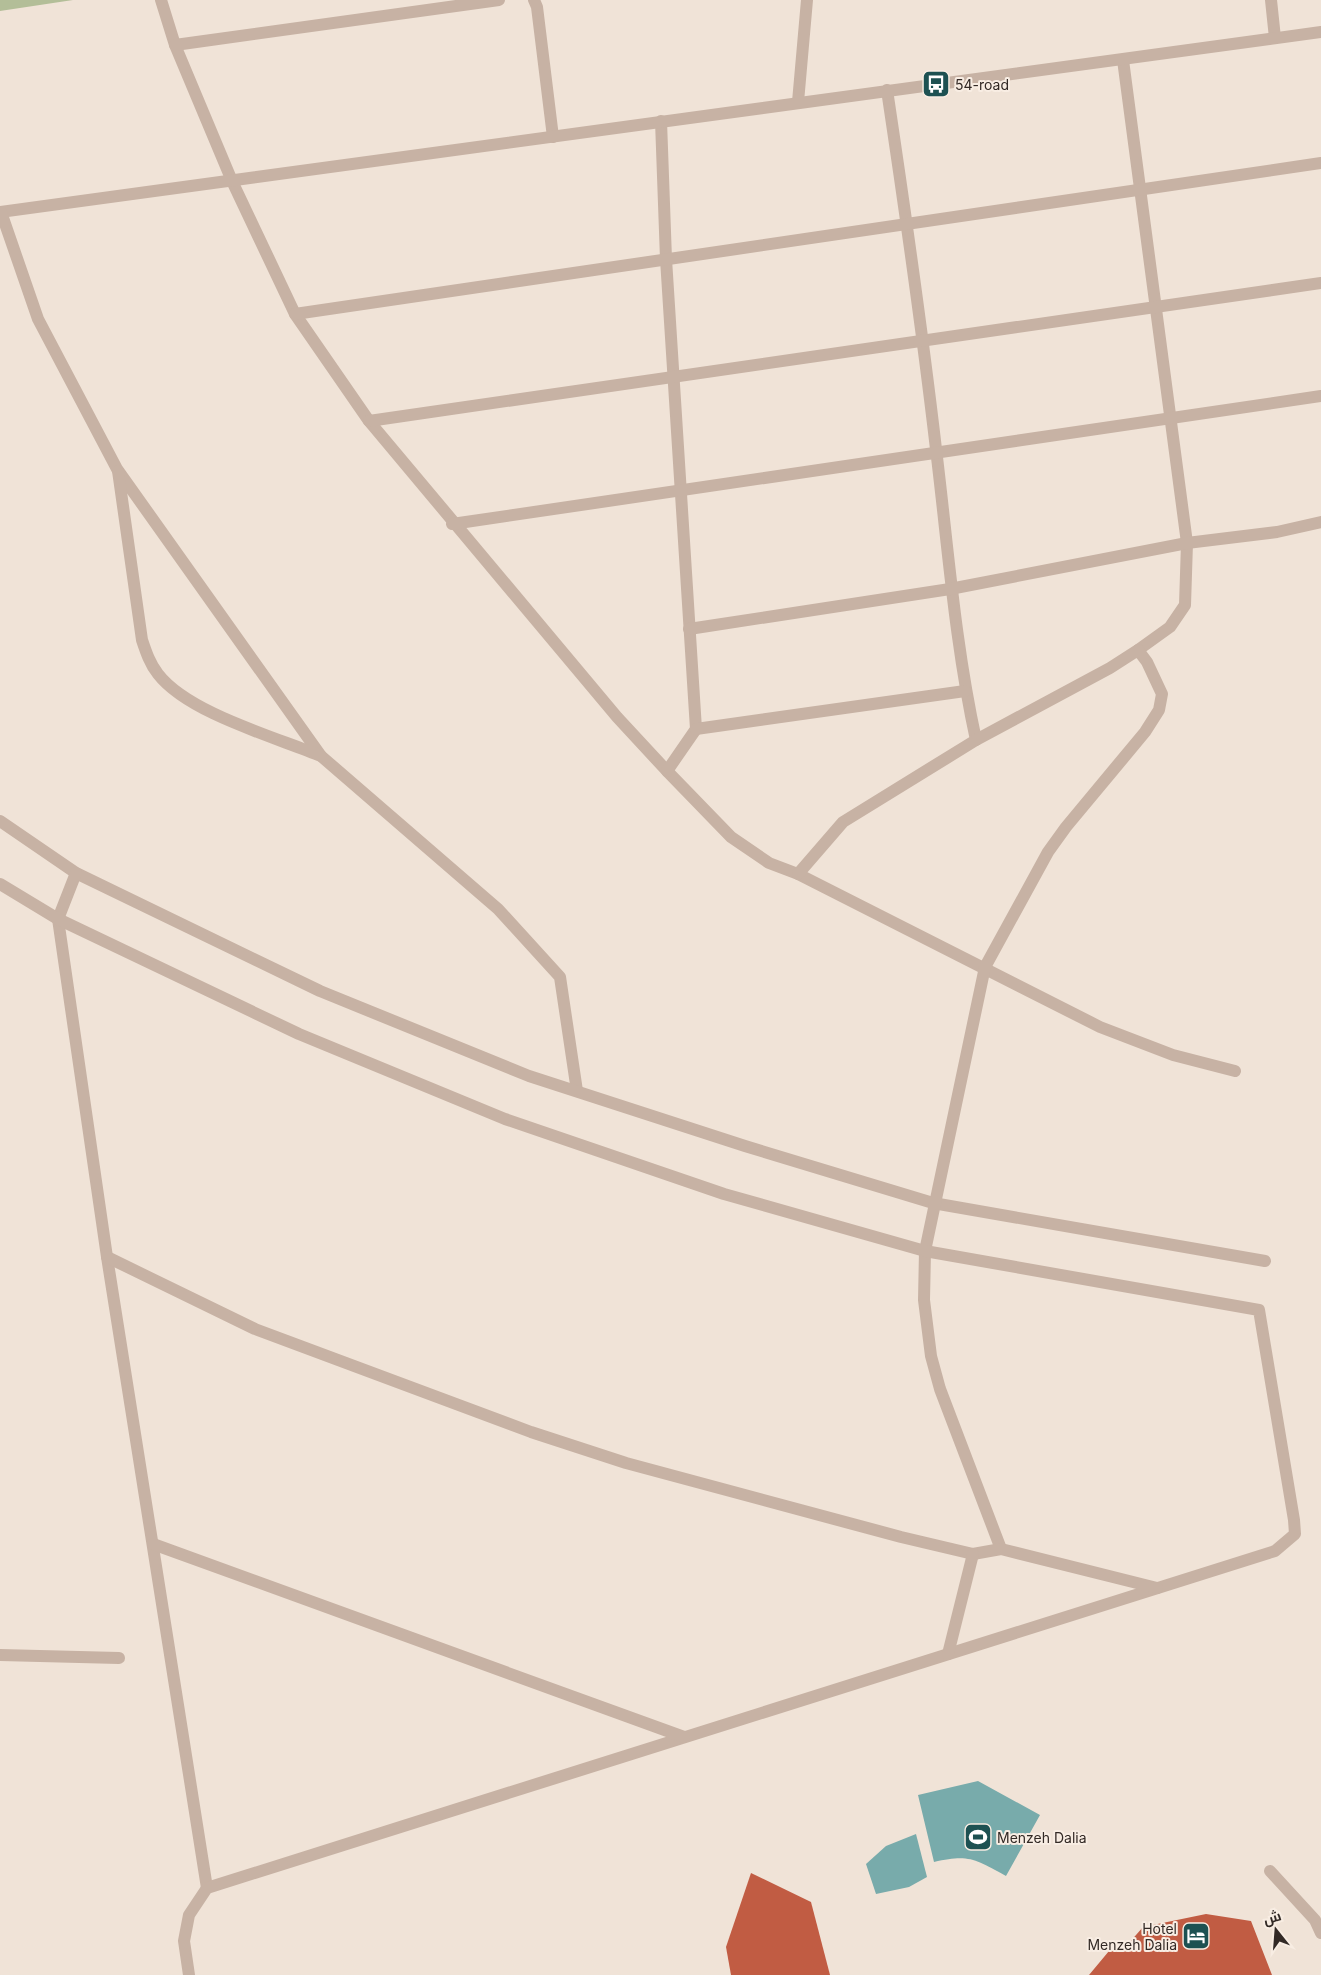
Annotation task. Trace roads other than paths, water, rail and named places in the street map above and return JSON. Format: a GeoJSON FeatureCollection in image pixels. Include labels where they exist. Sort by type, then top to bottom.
{"type":"FeatureCollection","features":[{"type":"Feature","properties":{"kind":"street"},"geometry":{"type":"LineString","coordinates":[[160,0],[175,45],[232,181],[295,314],[369,422],[452,524],[617,717],[666,771],[731,836],[769,863],[798,874],[985,967],[1100,1027],[1173,1055],[1235,1071]]}},
{"type":"Feature","properties":{"kind":"street"},"geometry":{"type":"LineString","coordinates":[[175,45],[499,0]]}},
{"type":"Feature","properties":{"kind":"street"},"geometry":{"type":"LineString","coordinates":[[534,0],[537,7],[553,136]]}},
{"type":"Feature","properties":{"kind":"street"},"geometry":{"type":"LineString","coordinates":[[798,102],[807,0]]}},
{"type":"Feature","properties":{"kind":"street"},"geometry":{"type":"LineString","coordinates":[[1271,0],[1275,38]]}},
{"type":"Feature","properties":{"kind":"street"},"geometry":{"type":"LineString","coordinates":[[577,1091],[560,976],[498,909],[321,756],[117,469],[38,319],[0,212],[1321,32]]}},
{"type":"Feature","properties":{"kind":"street"},"geometry":{"type":"LineString","coordinates":[[798,874],[843,822],[976,740],[1110,668],[1170,627],[1185,605],[1187,543],[1123,60]]}},
{"type":"Feature","properties":{"kind":"street"},"geometry":{"type":"LineString","coordinates":[[887,90],[923,341],[950,589],[965,691],[976,740]]}},
{"type":"Feature","properties":{"kind":"street"},"geometry":{"type":"LineString","coordinates":[[661,121],[666,260],[675,377],[680,490],[696,729],[666,771]]}},
{"type":"Feature","properties":{"kind":"street"},"geometry":{"type":"LineString","coordinates":[[295,314],[1321,163]]}},
{"type":"Feature","properties":{"kind":"street"},"geometry":{"type":"LineString","coordinates":[[369,422],[1321,283]]}},
{"type":"Feature","properties":{"kind":"street"},"geometry":{"type":"LineString","coordinates":[[452,524],[1321,396]]}},
{"type":"Feature","properties":{"kind":"street"},"geometry":{"type":"LineString","coordinates":[[117,469],[142,640],[147,657],[158,675],[179,694],[218,715],[321,756]]}},
{"type":"Feature","properties":{"kind":"street"},"geometry":{"type":"LineString","coordinates":[[689,629],[950,589],[1187,543],[1277,532],[1321,522]]}},
{"type":"Feature","properties":{"kind":"street"},"geometry":{"type":"LineString","coordinates":[[1001,1549],[940,1389],[930,1356],[924,1300],[925,1250],[933,1203],[985,967],[1048,852],[1066,827],[1145,732],[1159,710],[1162,694],[1147,662],[1138,650]]}},
{"type":"Feature","properties":{"kind":"street"},"geometry":{"type":"LineString","coordinates":[[696,729],[965,691]]}},
{"type":"Feature","properties":{"kind":"street"},"geometry":{"type":"LineString","coordinates":[[0,821],[76,874],[320,991],[529,1076],[745,1146],[933,1203],[1265,1261]]}},
{"type":"Feature","properties":{"kind":"street"},"geometry":{"type":"LineString","coordinates":[[76,874],[58,919],[107,1256],[207,1888]]}},
{"type":"Feature","properties":{"kind":"street"},"geometry":{"type":"LineString","coordinates":[[0,884],[58,919],[299,1034],[505,1119],[724,1194],[925,1250],[1259,1310],[1295,1534],[1275,1551],[207,1888],[189,1915],[184,1941],[188,1975]]}},
{"type":"Feature","properties":{"kind":"street"},"geometry":{"type":"LineString","coordinates":[[107,1256],[255,1329],[531,1432],[626,1463],[901,1537],[973,1554],[1001,1549],[1157,1588]]}},
{"type":"Feature","properties":{"kind":"street"},"geometry":{"type":"LineString","coordinates":[[153,1544],[684,1737]]}},
{"type":"Feature","properties":{"kind":"street"},"geometry":{"type":"LineString","coordinates":[[948,1654],[973,1554]]}},
{"type":"Feature","properties":{"kind":"street"},"geometry":{"type":"LineString","coordinates":[[0,1655],[120,1658]]}},
{"type":"Feature","properties":{"kind":"street"},"geometry":{"type":"LineString","coordinates":[[1270,1870],[1315,1920],[1321,1933]]}},
{"type":"Feature","properties":{"kind":"water","name":"Menzeh Dalia"},"geometry":{"type":"Polygon","coordinates":[[[978,1781],[1040,1815],[1006,1876],[979,1862],[964,1858],[934,1862],[918,1795],[978,1781]]]}},
{"type":"Feature","properties":{"kind":"water"},"geometry":{"type":"Polygon","coordinates":[[[916,1834],[927,1877],[909,1887],[876,1894],[866,1864],[886,1846],[916,1834]]]}},
{"type":"Feature","properties":{"kind":"place","name":"54-road"},"geometry":{"type":"Point","coordinates":[936,84]}},
{"type":"Feature","properties":{"kind":"place","name":"Menzeh Dalia"},"geometry":{"type":"Point","coordinates":[978,1837]}},
{"type":"Feature","properties":{"kind":"place","name":"Hotel Menzeh Dalia"},"geometry":{"type":"Point","coordinates":[1196,1936]}}]}
